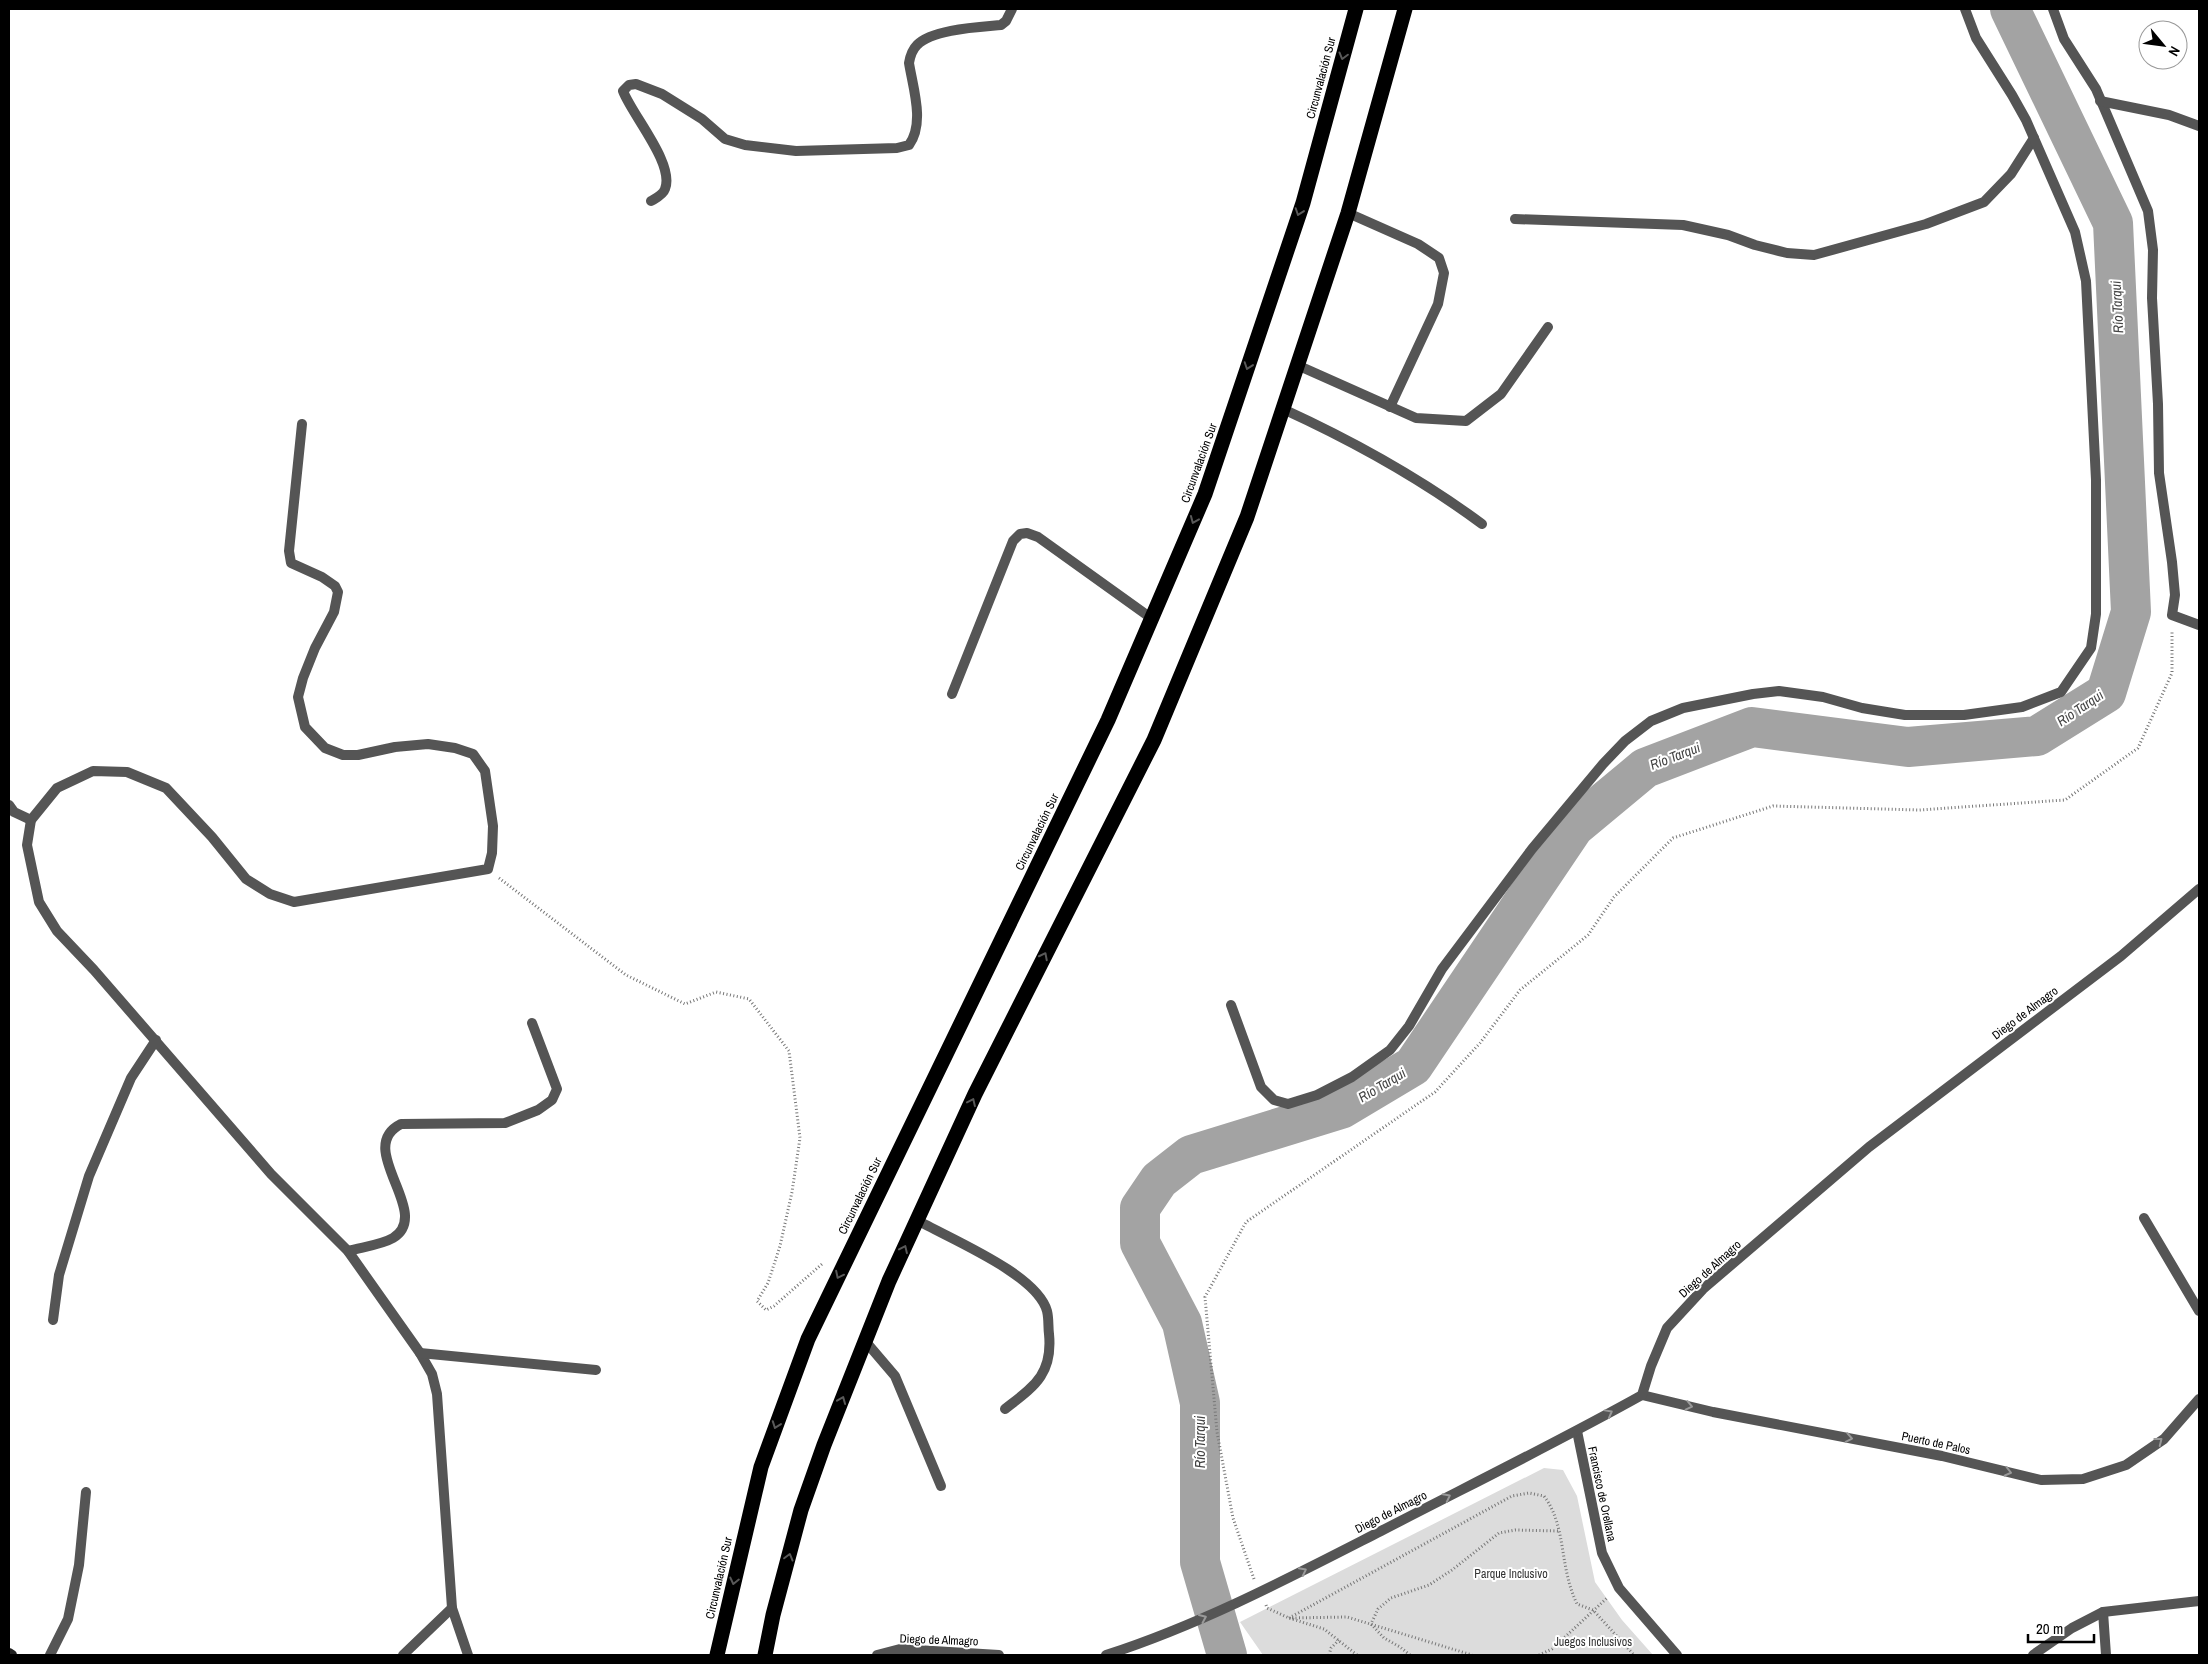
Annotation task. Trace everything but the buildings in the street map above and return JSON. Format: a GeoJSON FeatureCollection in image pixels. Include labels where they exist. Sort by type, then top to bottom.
{"type":"FeatureCollection","features":[{"type":"Feature","properties":{"kind":"highway","name":"Circunvalación Sur"},"geometry":{"type":"LineString","coordinates":[[717,1655],[761,1466],[808,1339],[1108,720],[1211,476],[1303,203],[1356,9]]}},
{"type":"Feature","properties":{"kind":"highway"},"geometry":{"type":"LineString","coordinates":[[765,1655],[773,1615],[801,1510],[824,1445],[890,1281],[975,1094],[1154,740],[1247,517],[1348,213],[1406,9]]}},
{"type":"Feature","properties":{"kind":"street"},"geometry":{"type":"LineString","coordinates":[[650,201],[662,194],[666,189],[666,176],[657,149],[623,91],[629,85],[636,84],[662,94],[702,119],[724,139],[745,144],[796,151],[897,148],[909,145],[917,130],[918,118],[909,63],[911,54],[917,45],[931,36],[1001,24],[1006,21],[1012,9]]}},
{"type":"Feature","properties":{"kind":"street"},"geometry":{"type":"LineString","coordinates":[[1231,1005],[1261,1087],[1274,1100],[1288,1104],[1317,1095],[1352,1077],[1390,1050],[1410,1026],[1442,969],[1454,952],[1532,849],[1603,764],[1625,741],[1651,721],[1683,708],[1753,694],[1779,691],[1823,697],[1862,708],[1905,715],[1964,715],[2022,707],[2061,692],[2091,648],[2096,614],[2096,480],[2086,281],[2074,232],[2034,138],[2012,94],[1976,38],[1965,9]]}},
{"type":"Feature","properties":{"kind":"street"},"geometry":{"type":"LineString","coordinates":[[2053,9],[2064,39],[2096,89],[2148,211],[2153,250],[2152,298],[2158,404],[2159,473],[2172,562],[2175,595],[2172,615],[2199,625]]}},
{"type":"Feature","properties":{"kind":"street"},"geometry":{"type":"LineString","coordinates":[[2100,101],[2169,115],[2199,126]]}},
{"type":"Feature","properties":{"kind":"street"},"geometry":{"type":"LineString","coordinates":[[1515,218],[1683,225],[1728,235],[1755,246],[1787,253],[1814,255],[1933,222],[1984,202],[2011,174],[2034,138]]}},
{"type":"Feature","properties":{"kind":"street"},"geometry":{"type":"LineString","coordinates":[[1348,213],[1418,244],[1439,258],[1444,273],[1438,304],[1390,407]]}},
{"type":"Feature","properties":{"kind":"street"},"geometry":{"type":"LineString","coordinates":[[1298,365],[1416,418],[1466,421],[1502,394],[1548,327]]}},
{"type":"Feature","properties":{"kind":"street"},"geometry":{"type":"LineString","coordinates":[[1283,408],[1363,447],[1442,494],[1482,524]]}},
{"type":"Feature","properties":{"kind":"street"},"geometry":{"type":"LineString","coordinates":[[302,424],[289,551],[291,563],[335,586],[338,592],[334,612],[315,648],[298,696],[305,728],[326,748],[343,755],[358,755],[395,747],[428,744],[455,748],[472,754],[485,771],[493,826],[492,852],[488,869],[294,902],[270,894],[246,879],[212,837],[166,788],[126,772],[93,771],[57,788],[31,820],[28,845],[39,902],[57,931],[156,1040],[271,1174],[348,1251],[420,1353],[432,1374],[437,1394],[452,1608],[468,1655]]}},
{"type":"Feature","properties":{"kind":"street"},"geometry":{"type":"LineString","coordinates":[[952,694],[1013,541],[1020,534],[1027,533],[1038,537],[1152,618]]}},
{"type":"Feature","properties":{"kind":"street"},"geometry":{"type":"LineString","coordinates":[[11,811],[31,820]]}},
{"type":"Feature","properties":{"kind":"street","name":"Diego de Almagro"},"geometry":{"type":"LineString","coordinates":[[1106,1655],[1158,1638],[1259,1593],[1576,1431],[1642,1395],[1651,1366],[1667,1328],[1703,1289],[1869,1148],[2121,956],[2199,889]]}},
{"type":"Feature","properties":{"kind":"street"},"geometry":{"type":"LineString","coordinates":[[348,1251],[392,1238],[402,1230],[405,1224],[406,1212],[386,1158],[387,1137],[394,1128],[401,1124],[505,1123],[538,1110],[552,1100],[557,1089],[532,1023]]}},
{"type":"Feature","properties":{"kind":"street"},"geometry":{"type":"LineString","coordinates":[[53,1320],[59,1275],[89,1176],[130,1078],[156,1040]]}},
{"type":"Feature","properties":{"kind":"street"},"geometry":{"type":"LineString","coordinates":[[2144,1218],[2199,1311]]}},
{"type":"Feature","properties":{"kind":"street"},"geometry":{"type":"LineString","coordinates":[[917,1220],[1000,1262],[1033,1289],[1047,1310],[1050,1340],[1045,1370],[1036,1385],[1005,1409]]}},
{"type":"Feature","properties":{"kind":"street"},"geometry":{"type":"LineString","coordinates":[[866,1342],[895,1376],[941,1486]]}},
{"type":"Feature","properties":{"kind":"street"},"geometry":{"type":"LineString","coordinates":[[420,1353],[596,1370]]}},
{"type":"Feature","properties":{"kind":"street","name":"Puerto de Palos"},"geometry":{"type":"LineString","coordinates":[[1642,1395],[1713,1412],[1942,1456],[2040,1480],[2083,1479],[2126,1465],[2164,1439],[2199,1399]]}},
{"type":"Feature","properties":{"kind":"street","name":"Francisco de Orellana"},"geometry":{"type":"LineString","coordinates":[[1576,1431],[1602,1553],[1619,1588],[1677,1655]]}},
{"type":"Feature","properties":{"kind":"street"},"geometry":{"type":"LineString","coordinates":[[50,1655],[68,1619],[79,1565],[86,1492]]}},
{"type":"Feature","properties":{"kind":"street"},"geometry":{"type":"LineString","coordinates":[[2033,1655],[2072,1628],[2103,1612],[2199,1601]]}},
{"type":"Feature","properties":{"kind":"street"},"geometry":{"type":"LineString","coordinates":[[404,1655],[452,1608]]}},
{"type":"Feature","properties":{"kind":"street"},"geometry":{"type":"LineString","coordinates":[[2103,1612],[2106,1655]]}},
{"type":"Feature","properties":{"kind":"street","name":"Diego de Almagro"},"geometry":{"type":"LineString","coordinates":[[877,1655],[900,1649],[1000,1655]]}},
{"type":"Feature","properties":{"kind":"path"},"geometry":{"type":"LineString","coordinates":[[1357,1655],[1324,1629],[1289,1618],[1267,1608],[1259,1593],[1233,1518],[1217,1432],[1205,1297],[1246,1222],[1435,1092],[1480,1043],[1520,990],[1588,935],[1614,896],[1673,838],[1773,806],[1919,810],[2064,800],[2138,748],[2172,673],[2172,615]]}},
{"type":"Feature","properties":{"kind":"path"},"geometry":{"type":"LineString","coordinates":[[488,869],[626,975],[685,1004],[716,992],[748,999],[789,1051],[800,1138],[780,1246],[768,1283],[757,1301],[766,1310],[774,1306],[826,1262]]}},
{"type":"Feature","properties":{"kind":"path"},"geometry":{"type":"LineString","coordinates":[[1289,1618],[1512,1496],[1529,1493],[1544,1496],[1553,1508],[1568,1579],[1576,1604],[1593,1610],[1634,1655]]}},
{"type":"Feature","properties":{"kind":"path"},"geometry":{"type":"LineString","coordinates":[[1372,1624],[1378,1609],[1391,1598],[1429,1585],[1452,1570],[1499,1532],[1515,1530],[1559,1531]]}},
{"type":"Feature","properties":{"kind":"path"},"geometry":{"type":"LineString","coordinates":[[1539,1655],[1552,1649],[1619,1588]]}},
{"type":"Feature","properties":{"kind":"path"},"geometry":{"type":"LineString","coordinates":[[1289,1618],[1347,1617],[1472,1655]]}},
{"type":"Feature","properties":{"kind":"path"},"geometry":{"type":"LineString","coordinates":[[1372,1624],[1384,1638],[1410,1655]]}},
{"type":"Feature","properties":{"kind":"path"},"geometry":{"type":"LineString","coordinates":[[1329,1655],[1331,1648],[1339,1640]]}},
{"type":"Feature","properties":{"kind":"green space","name":"Parque Inclusivo"},"geometry":{"type":"Polygon","coordinates":[[[1544,1468],[1563,1470],[1577,1496],[1595,1582],[1622,1620],[1653,1655],[1263,1655],[1240,1622],[1544,1468]]]}},
{"type":"Feature","properties":{"kind":"waterway","name":"Río Tarqui"},"geometry":{"type":"LineString","coordinates":[[1227,1655],[1200,1562],[1200,1403],[1182,1323],[1140,1243],[1140,1208],[1159,1180],[1191,1155],[1341,1109],[1413,1066],[1574,827],[1645,768],[1752,727],[1908,747],[2037,736],[2106,693],[2131,612],[2113,223],[2010,9]]}},
{"type":"Feature","properties":{"kind":"park label","name":"Juegos Inclusivos"},"geometry":{"type":"Point","coordinates":[1593,1642]}}]}
